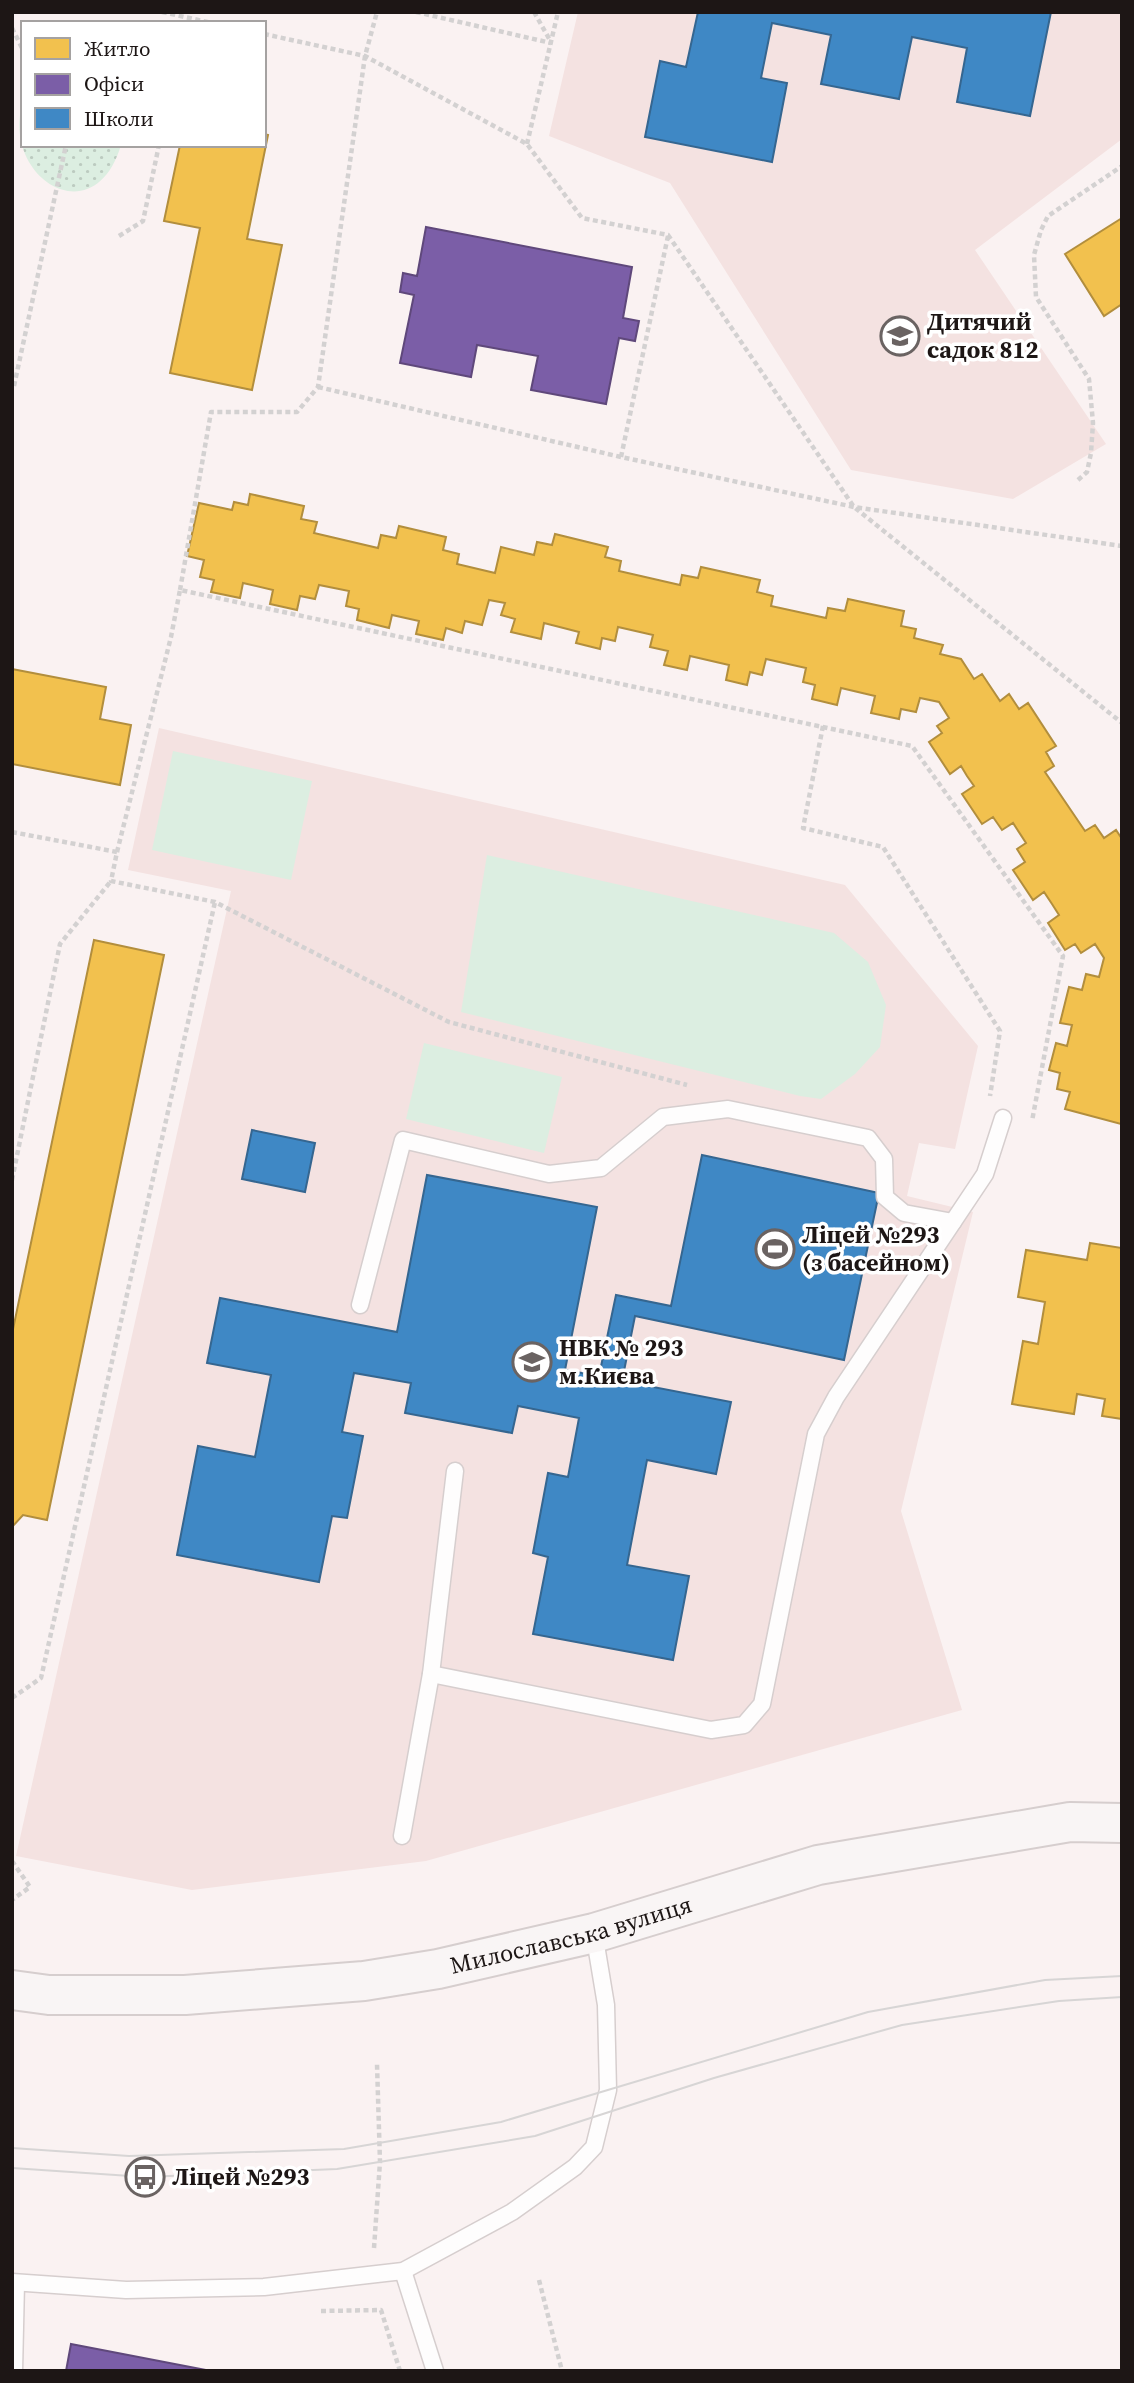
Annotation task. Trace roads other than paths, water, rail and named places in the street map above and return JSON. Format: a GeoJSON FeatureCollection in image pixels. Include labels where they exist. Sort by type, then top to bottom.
{"type":"FeatureCollection","features":[{"type":"Feature","properties":{"kind":"street","name":"Милославська вулиця"},"geometry":{"type":"LineString","coordinates":[[12,1990],[49,1995],[185,1995],[364,1981],[438,1969],[594,1933],[818,1865],[1070,1822],[1122,1824]]}},
{"type":"Feature","properties":{"kind":"lane"},"geometry":{"type":"LineString","coordinates":[[360,1305],[403,1140],[549,1174],[601,1168],[663,1117],[728,1109],[868,1138],[884,1159],[885,1198],[904,1213],[953,1222]]}},
{"type":"Feature","properties":{"kind":"lane"},"geometry":{"type":"LineString","coordinates":[[431,1674],[711,1730],[744,1725],[762,1704],[816,1434],[836,1397],[985,1174],[1003,1118]]}},
{"type":"Feature","properties":{"kind":"lane"},"geometry":{"type":"LineString","coordinates":[[402,1836],[431,1674],[454,1471]]}},
{"type":"Feature","properties":{"kind":"lane"},"geometry":{"type":"LineString","coordinates":[[13,2371],[14,2283],[126,2290],[264,2287],[403,2271],[512,2212],[575,2167],[594,2147],[608,2090],[606,2005],[594,1933]]}},
{"type":"Feature","properties":{"kind":"lane"},"geometry":{"type":"LineString","coordinates":[[403,2271],[435,2371]]}},
{"type":"Feature","properties":{"kind":"tram line"},"geometry":{"type":"LineString","coordinates":[[12,2148],[129,2156],[344,2149],[501,2122],[868,2012],[1045,1980],[1122,1976]]}},
{"type":"Feature","properties":{"kind":"tram line"},"geometry":{"type":"LineString","coordinates":[[12,2168],[145,2177],[337,2169],[535,2136],[714,2078],[902,2025],[1059,2001],[1122,1997]]}},
{"type":"Feature","properties":{"kind":"place","name":"Дитячий садок 812"},"geometry":{"type":"Point","coordinates":[900,336]}},
{"type":"Feature","properties":{"kind":"place","name":"Ліцей №293 (з басейном)"},"geometry":{"type":"Point","coordinates":[775,1249]}},
{"type":"Feature","properties":{"kind":"place","name":"НВК № 293 м.Києва"},"geometry":{"type":"Point","coordinates":[532,1362]}},
{"type":"Feature","properties":{"kind":"place","name":"Ліцей №293"},"geometry":{"type":"Point","coordinates":[145,2177]}}]}
